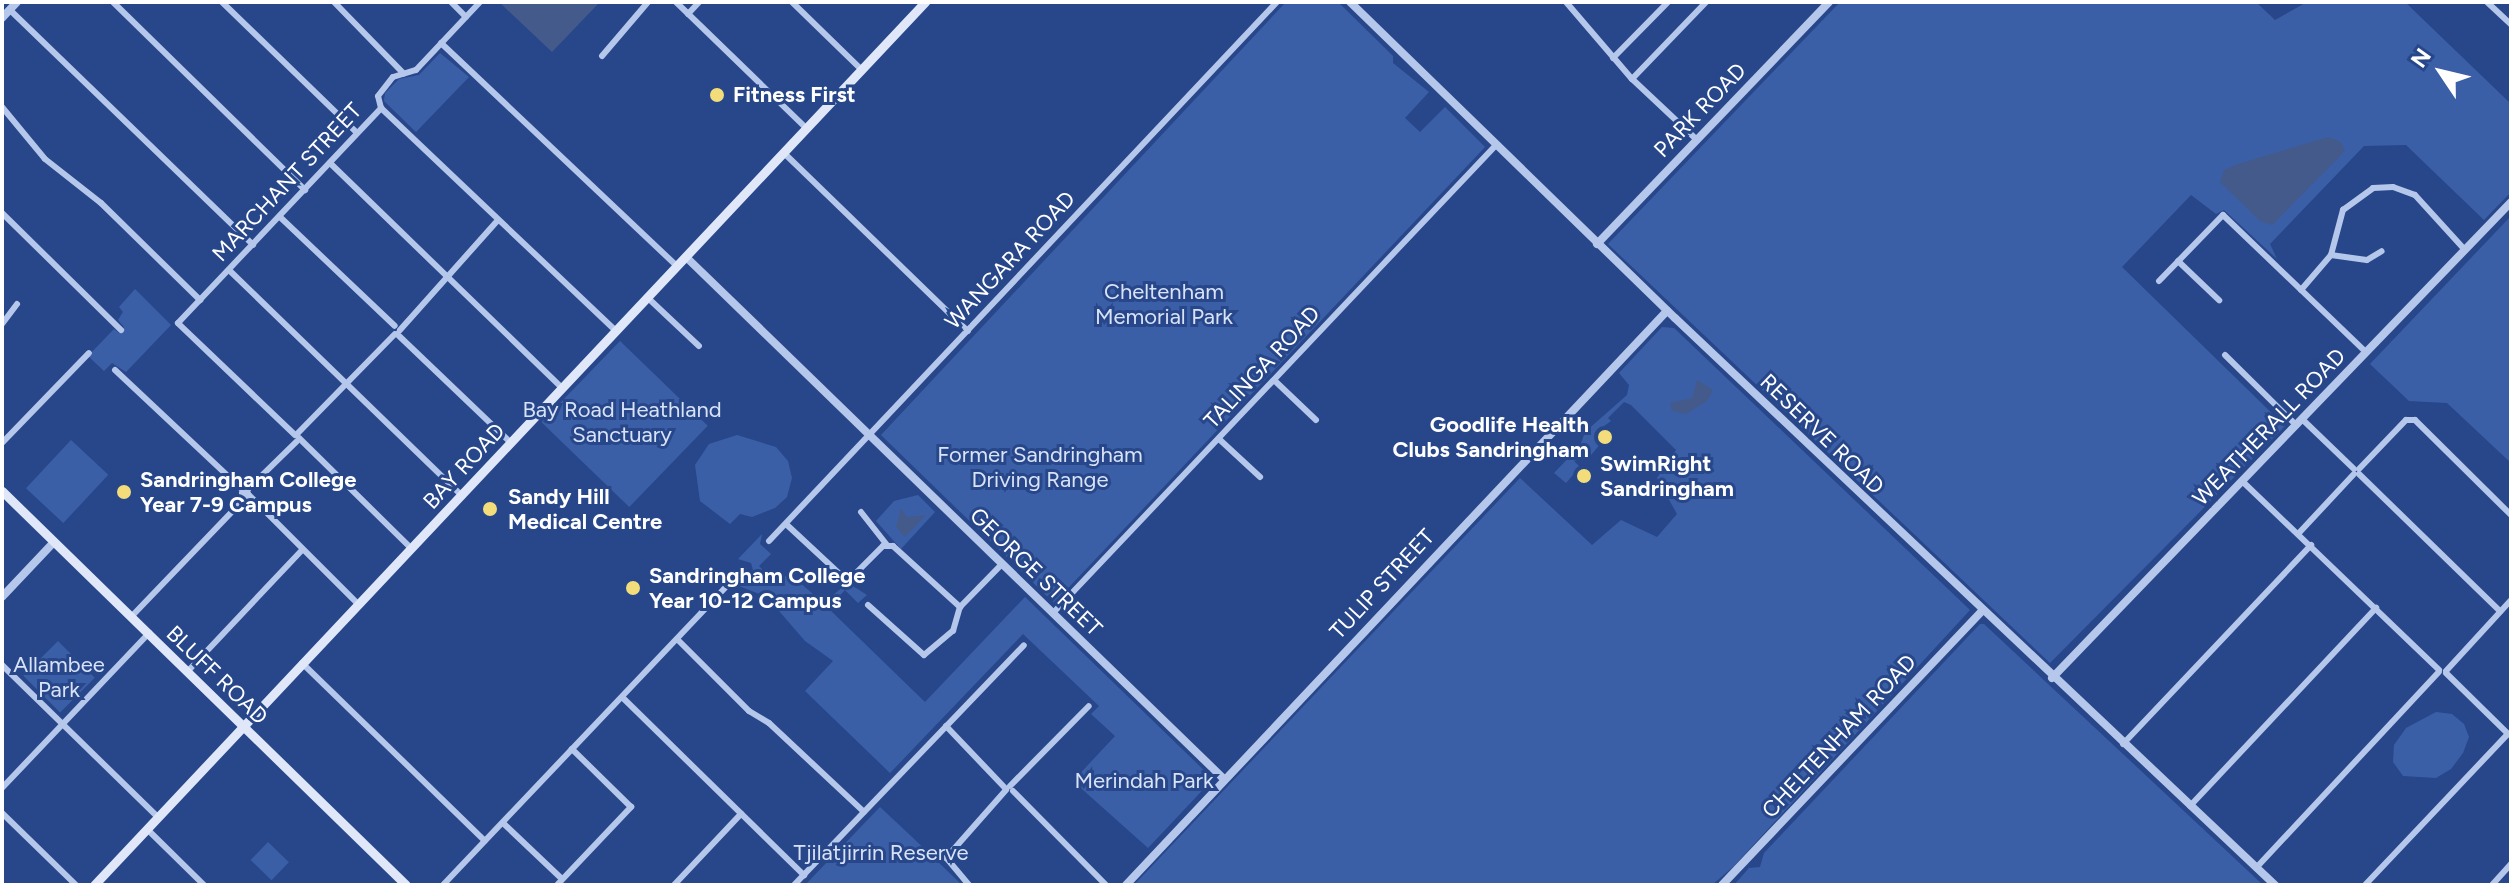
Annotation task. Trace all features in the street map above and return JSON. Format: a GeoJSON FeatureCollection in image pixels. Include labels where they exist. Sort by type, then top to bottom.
{"type":"FeatureCollection","features":[{"type":"Feature","properties":{"kind":"main road","name":"BAY ROAD"},"geometry":{"type":"LineString","coordinates":[[94,885],[244,725],[306,667],[358,604],[925,2]]}},
{"type":"Feature","properties":{"kind":"main road","name":"BLUFF ROAD"},"geometry":{"type":"LineString","coordinates":[[3,495],[406,885]]}},
{"type":"Feature","properties":{"kind":"street"},"geometry":{"type":"LineString","coordinates":[[113,2],[305,190]]}},
{"type":"Feature","properties":{"kind":"street"},"geometry":{"type":"LineString","coordinates":[[222,2],[357,133]]}},
{"type":"Feature","properties":{"kind":"street"},"geometry":{"type":"LineString","coordinates":[[334,2],[395,61],[400,74]]}},
{"type":"Feature","properties":{"kind":"street"},"geometry":{"type":"LineString","coordinates":[[451,2],[466,17]]}},
{"type":"Feature","properties":{"kind":"street","name":"MARCHANT STREET"},"geometry":{"type":"LineString","coordinates":[[296,439],[178,323],[381,108],[379,93],[400,74],[416,70],[480,2]]}},
{"type":"Feature","properties":{"kind":"street"},"geometry":{"type":"LineString","coordinates":[[602,56],[648,2]]}},
{"type":"Feature","properties":{"kind":"street"},"geometry":{"type":"LineString","coordinates":[[676,2],[807,129]]}},
{"type":"Feature","properties":{"kind":"street"},"geometry":{"type":"LineString","coordinates":[[688,14],[699,2]]}},
{"type":"Feature","properties":{"kind":"street"},"geometry":{"type":"LineString","coordinates":[[792,2],[862,70]]}},
{"type":"Feature","properties":{"kind":"street"},"geometry":{"type":"LineString","coordinates":[[909,2],[918,10]]}},
{"type":"Feature","properties":{"kind":"street","name":"WANGARA ROAD"},"geometry":{"type":"LineString","coordinates":[[769,541],[1277,2]]}},
{"type":"Feature","properties":{"kind":"street","name":"RESERVE ROAD"},"geometry":{"type":"LineString","coordinates":[[1350,2],[1667,311],[2052,678],[2275,885]]}},
{"type":"Feature","properties":{"kind":"street"},"geometry":{"type":"LineString","coordinates":[[1566,2],[1593,27],[1613,58],[1632,79],[1696,139]]}},
{"type":"Feature","properties":{"kind":"street"},"geometry":{"type":"LineString","coordinates":[[1613,58],[1668,2]]}},
{"type":"Feature","properties":{"kind":"street"},"geometry":{"type":"LineString","coordinates":[[1632,79],[1706,2]]}},
{"type":"Feature","properties":{"kind":"street"},"geometry":{"type":"LineString","coordinates":[[2487,2],[2511,24]]}},
{"type":"Feature","properties":{"kind":"street","name":"PARK ROAD"},"geometry":{"type":"LineString","coordinates":[[1597,244],[1827,3]]}},
{"type":"Feature","properties":{"kind":"street"},"geometry":{"type":"LineString","coordinates":[[2,18],[11,5],[253,245]]}},
{"type":"Feature","properties":{"kind":"street"},"geometry":{"type":"LineString","coordinates":[[441,43],[677,266]]}},
{"type":"Feature","properties":{"kind":"street"},"geometry":{"type":"LineString","coordinates":[[2,107],[54,168],[101,203],[200,300]]}},
{"type":"Feature","properties":{"kind":"street"},"geometry":{"type":"LineString","coordinates":[[381,108],[616,331]]}},
{"type":"Feature","properties":{"kind":"street","name":"TALINGA ROAD"},"geometry":{"type":"LineString","coordinates":[[1053,613],[1496,145]]}},
{"type":"Feature","properties":{"kind":"street"},"geometry":{"type":"LineString","coordinates":[[784,153],[968,331]]}},
{"type":"Feature","properties":{"kind":"street"},"geometry":{"type":"LineString","coordinates":[[330,163],[562,388]]}},
{"type":"Feature","properties":{"kind":"street"},"geometry":{"type":"LineString","coordinates":[[2301,290],[2331,255],[2343,210],[2362,192],[2383,186],[2415,195],[2465,250]]}},
{"type":"Feature","properties":{"kind":"street","name":"WEATHERALL ROAD"},"geometry":{"type":"LineString","coordinates":[[2052,678],[2511,202]]}},
{"type":"Feature","properties":{"kind":"street"},"geometry":{"type":"LineString","coordinates":[[2,213],[121,330]]}},
{"type":"Feature","properties":{"kind":"street"},"geometry":{"type":"LineString","coordinates":[[2159,281],[2223,215],[2366,352]]}},
{"type":"Feature","properties":{"kind":"street"},"geometry":{"type":"LineString","coordinates":[[280,217],[511,443]]}},
{"type":"Feature","properties":{"kind":"street"},"geometry":{"type":"LineString","coordinates":[[131,617],[498,220]]}},
{"type":"Feature","properties":{"kind":"street"},"geometry":{"type":"LineString","coordinates":[[2331,255],[2367,260],[2382,251]]}},
{"type":"Feature","properties":{"kind":"street","name":"GEORGE STREET"},"geometry":{"type":"LineString","coordinates":[[686,257],[1224,779]]}},
{"type":"Feature","properties":{"kind":"street"},"geometry":{"type":"LineString","coordinates":[[2178,261],[2219,300]]}},
{"type":"Feature","properties":{"kind":"street"},"geometry":{"type":"LineString","coordinates":[[229,270],[462,496]]}},
{"type":"Feature","properties":{"kind":"street"},"geometry":{"type":"LineString","coordinates":[[648,298],[699,346]]}},
{"type":"Feature","properties":{"kind":"street"},"geometry":{"type":"LineString","coordinates":[[2,324],[17,304]]}},
{"type":"Feature","properties":{"kind":"street","name":"TULIP STREET"},"geometry":{"type":"LineString","coordinates":[[1126,885],[1667,311]]}},
{"type":"Feature","properties":{"kind":"street"},"geometry":{"type":"LineString","coordinates":[[2,443],[89,353]]}},
{"type":"Feature","properties":{"kind":"street"},"geometry":{"type":"LineString","coordinates":[[2225,355],[2357,471],[2500,611]]}},
{"type":"Feature","properties":{"kind":"street"},"geometry":{"type":"LineString","coordinates":[[115,370],[358,604]]}},
{"type":"Feature","properties":{"kind":"street"},"geometry":{"type":"LineString","coordinates":[[1274,380],[1316,420]]}},
{"type":"Feature","properties":{"kind":"street"},"geometry":{"type":"LineString","coordinates":[[2298,534],[2406,420],[2415,420],[2511,515]]}},
{"type":"Feature","properties":{"kind":"street"},"geometry":{"type":"LineString","coordinates":[[296,439],[411,548]]}},
{"type":"Feature","properties":{"kind":"street"},"geometry":{"type":"LineString","coordinates":[[1219,439],[1260,477]]}},
{"type":"Feature","properties":{"kind":"street"},"geometry":{"type":"LineString","coordinates":[[2242,481],[2510,735],[2365,885]]}},
{"type":"Feature","properties":{"kind":"street"},"geometry":{"type":"LineString","coordinates":[[861,512],[887,545],[960,607]]}},
{"type":"Feature","properties":{"kind":"street"},"geometry":{"type":"LineString","coordinates":[[786,524],[843,577],[853,575],[887,545]]}},
{"type":"Feature","properties":{"kind":"street"},"geometry":{"type":"LineString","coordinates":[[2,597],[54,542]]}},
{"type":"Feature","properties":{"kind":"street"},"geometry":{"type":"LineString","coordinates":[[2123,744],[2311,545]]}},
{"type":"Feature","properties":{"kind":"street"},"geometry":{"type":"LineString","coordinates":[[188,671],[302,550]]}},
{"type":"Feature","properties":{"kind":"street"},"geometry":{"type":"LineString","coordinates":[[868,605],[924,655],[953,631],[960,607],[1002,564]]}},
{"type":"Feature","properties":{"kind":"street"},"geometry":{"type":"LineString","coordinates":[[443,885],[743,569]]}},
{"type":"Feature","properties":{"kind":"street"},"geometry":{"type":"LineString","coordinates":[[2256,868],[2511,600]]}},
{"type":"Feature","properties":{"kind":"street"},"geometry":{"type":"LineString","coordinates":[[2190,806],[2376,608]]}},
{"type":"Feature","properties":{"kind":"street","name":"CHELTENHAM ROAD"},"geometry":{"type":"LineString","coordinates":[[1722,885],[1982,611]]}},
{"type":"Feature","properties":{"kind":"street"},"geometry":{"type":"LineString","coordinates":[[2,788],[149,633]]}},
{"type":"Feature","properties":{"kind":"street"},"geometry":{"type":"LineString","coordinates":[[676,640],[863,813]]}},
{"type":"Feature","properties":{"kind":"street"},"geometry":{"type":"LineString","coordinates":[[794,885],[1024,645]]}},
{"type":"Feature","properties":{"kind":"street"},"geometry":{"type":"LineString","coordinates":[[2,665],[158,817]]}},
{"type":"Feature","properties":{"kind":"street"},"geometry":{"type":"LineString","coordinates":[[306,667],[483,842]]}},
{"type":"Feature","properties":{"kind":"street"},"geometry":{"type":"LineString","coordinates":[[622,697],[804,875]]}},
{"type":"Feature","properties":{"kind":"street"},"geometry":{"type":"LineString","coordinates":[[969,885],[946,860],[1089,706]]}},
{"type":"Feature","properties":{"kind":"street"},"geometry":{"type":"LineString","coordinates":[[945,727],[1106,884]]}},
{"type":"Feature","properties":{"kind":"street"},"geometry":{"type":"LineString","coordinates":[[503,823],[559,882],[631,807],[572,749]]}},
{"type":"Feature","properties":{"kind":"street"},"geometry":{"type":"LineString","coordinates":[[2,813],[76,885]]}},
{"type":"Feature","properties":{"kind":"street"},"geometry":{"type":"LineString","coordinates":[[674,885],[741,814]]}},
{"type":"Feature","properties":{"kind":"street"},"geometry":{"type":"LineString","coordinates":[[147,829],[204,885]]}},
{"type":"Feature","properties":{"kind":"street"},"geometry":{"type":"LineString","coordinates":[[2492,885],[2511,864]]}},
{"type":"Feature","properties":{"kind":"green space"},"geometry":{"type":"Polygon","coordinates":[[[1286,2],[1338,2],[1393,56],[1393,63],[1429,92],[1405,118],[1420,132],[1445,107],[1485,147],[1054,603],[881,435],[1286,2]]]}},
{"type":"Feature","properties":{"kind":"green space"},"geometry":{"type":"Polygon","coordinates":[[[1840,2],[2256,2],[2275,20],[2307,2],[2405,2],[2511,104],[2511,192],[2484,220],[2406,145],[2364,146],[2270,244],[2277,259],[2224,210],[2216,214],[2191,195],[2122,267],[2285,426],[2050,663],[1608,244],[1840,2]]]}},
{"type":"Feature","properties":{"kind":"green space"},"geometry":{"type":"Polygon","coordinates":[[[440,53],[469,77],[416,132],[384,101],[385,93],[399,79],[419,75],[440,53]]]}},
{"type":"Feature","properties":{"kind":"green space"},"geometry":{"type":"Polygon","coordinates":[[[2511,216],[2511,463],[2447,403],[2409,401],[2370,364],[2511,216]]]}},
{"type":"Feature","properties":{"kind":"green space"},"geometry":{"type":"Polygon","coordinates":[[[135,289],[171,325],[126,372],[112,363],[104,371],[88,356],[114,329],[119,333],[124,327],[118,320],[123,312],[119,307],[135,289]]]}},
{"type":"Feature","properties":{"kind":"green space"},"geometry":{"type":"Polygon","coordinates":[[[1662,327],[1674,328],[1970,610],[1734,866],[1712,885],[1134,885],[1520,478],[1592,545],[1621,520],[1657,537],[1677,514],[1657,478],[1676,450],[1631,405],[1624,402],[1608,418],[1611,421],[1600,429],[1607,436],[1591,455],[1574,461],[1580,467],[1566,483],[1554,473],[1580,446],[1585,432],[1627,395],[1629,385],[1619,373],[1662,327]]]}},
{"type":"Feature","properties":{"kind":"green space","name":"Bay Road Heathland Sanctuary"},"geometry":{"type":"Polygon","coordinates":[[[620,341],[708,426],[629,507],[542,422],[620,341]]]}},
{"type":"Feature","properties":{"kind":"green space"},"geometry":{"type":"Polygon","coordinates":[[[737,435],[776,447],[788,461],[792,478],[787,497],[775,508],[752,517],[740,514],[730,524],[700,501],[695,465],[709,444],[737,435]]]}},
{"type":"Feature","properties":{"kind":"green space"},"geometry":{"type":"Polygon","coordinates":[[[71,440],[108,475],[63,523],[26,488],[71,440]]]}},
{"type":"Feature","properties":{"kind":"green space"},"geometry":{"type":"Polygon","coordinates":[[[918,495],[935,512],[901,549],[876,521],[894,501],[918,495]]]}},
{"type":"Feature","properties":{"kind":"green space","name":"Merindah Park"},"geometry":{"type":"Polygon","coordinates":[[[762,534],[760,544],[771,554],[759,566],[777,584],[789,573],[823,603],[848,583],[867,595],[858,603],[845,590],[828,608],[925,702],[1025,597],[1213,779],[1148,848],[1073,781],[1115,736],[1091,714],[1099,706],[1023,634],[890,773],[805,691],[833,661],[805,641],[767,597],[739,586],[753,570],[751,563],[738,559],[762,534]]]}},
{"type":"Feature","properties":{"kind":"green space"},"geometry":{"type":"Polygon","coordinates":[[[1980,624],[1984,624],[2263,885],[1734,885],[1749,868],[1760,867],[1764,853],[1980,624]]]}},
{"type":"Feature","properties":{"kind":"green space","name":"Allambee Park"},"geometry":{"type":"Polygon","coordinates":[[[58,641],[95,678],[60,712],[23,676],[58,641]]]}},
{"type":"Feature","properties":{"kind":"green space"},"geometry":{"type":"Polygon","coordinates":[[[2436,712],[2452,714],[2464,724],[2469,737],[2463,753],[2451,769],[2436,778],[2403,776],[2393,762],[2394,745],[2406,728],[2436,712]]]}},
{"type":"Feature","properties":{"kind":"green space","name":"Tjilatjirrin Reserve"},"geometry":{"type":"Polygon","coordinates":[[[880,807],[911,836],[962,885],[805,885],[880,807]]]}},
{"type":"Feature","properties":{"kind":"green space"},"geometry":{"type":"Polygon","coordinates":[[[268,842],[289,862],[271,880],[251,860],[268,842]]]}},
{"type":"Feature","properties":{"kind":"shaded area"},"geometry":{"type":"Polygon","coordinates":[[[499,2],[600,2],[552,52],[499,2]]]}},
{"type":"Feature","properties":{"kind":"shaded area"},"geometry":{"type":"Polygon","coordinates":[[[2328,137],[2341,142],[2345,151],[2272,225],[2260,221],[2220,182],[2224,170],[2238,164],[2328,137]]]}},
{"type":"Feature","properties":{"kind":"shaded area"},"geometry":{"type":"Polygon","coordinates":[[[1697,380],[1713,390],[1707,401],[1686,414],[1672,411],[1670,403],[1692,398],[1697,380]]]}},
{"type":"Feature","properties":{"kind":"shaded area"},"geometry":{"type":"Polygon","coordinates":[[[901,508],[907,517],[926,515],[905,537],[896,527],[901,508]]]}},
{"type":"Feature","properties":{"kind":"place","name":"Fitness First"},"geometry":{"type":"Point","coordinates":[717,95]}},
{"type":"Feature","properties":{"kind":"place","name":"Goodlife Health Clubs Sandringham"},"geometry":{"type":"Point","coordinates":[1605,437]}},
{"type":"Feature","properties":{"kind":"place","name":"SwimRight Sandringham"},"geometry":{"type":"Point","coordinates":[1584,476]}},
{"type":"Feature","properties":{"kind":"place","name":"Sandringham College Year 7-9 Campus"},"geometry":{"type":"Point","coordinates":[124,492]}},
{"type":"Feature","properties":{"kind":"place","name":"Sandy Hill Medical Centre"},"geometry":{"type":"Point","coordinates":[490,509]}},
{"type":"Feature","properties":{"kind":"place","name":"Sandringham College Year 10-12 Campus"},"geometry":{"type":"Point","coordinates":[633,588]}},
{"type":"Feature","properties":{"kind":"park label","name":"Cheltenham Memorial Park"},"geometry":{"type":"Point","coordinates":[1164,304]}},
{"type":"Feature","properties":{"kind":"park label","name":"Former Sandringham Driving Range"},"geometry":{"type":"Point","coordinates":[1040,466]}}]}
